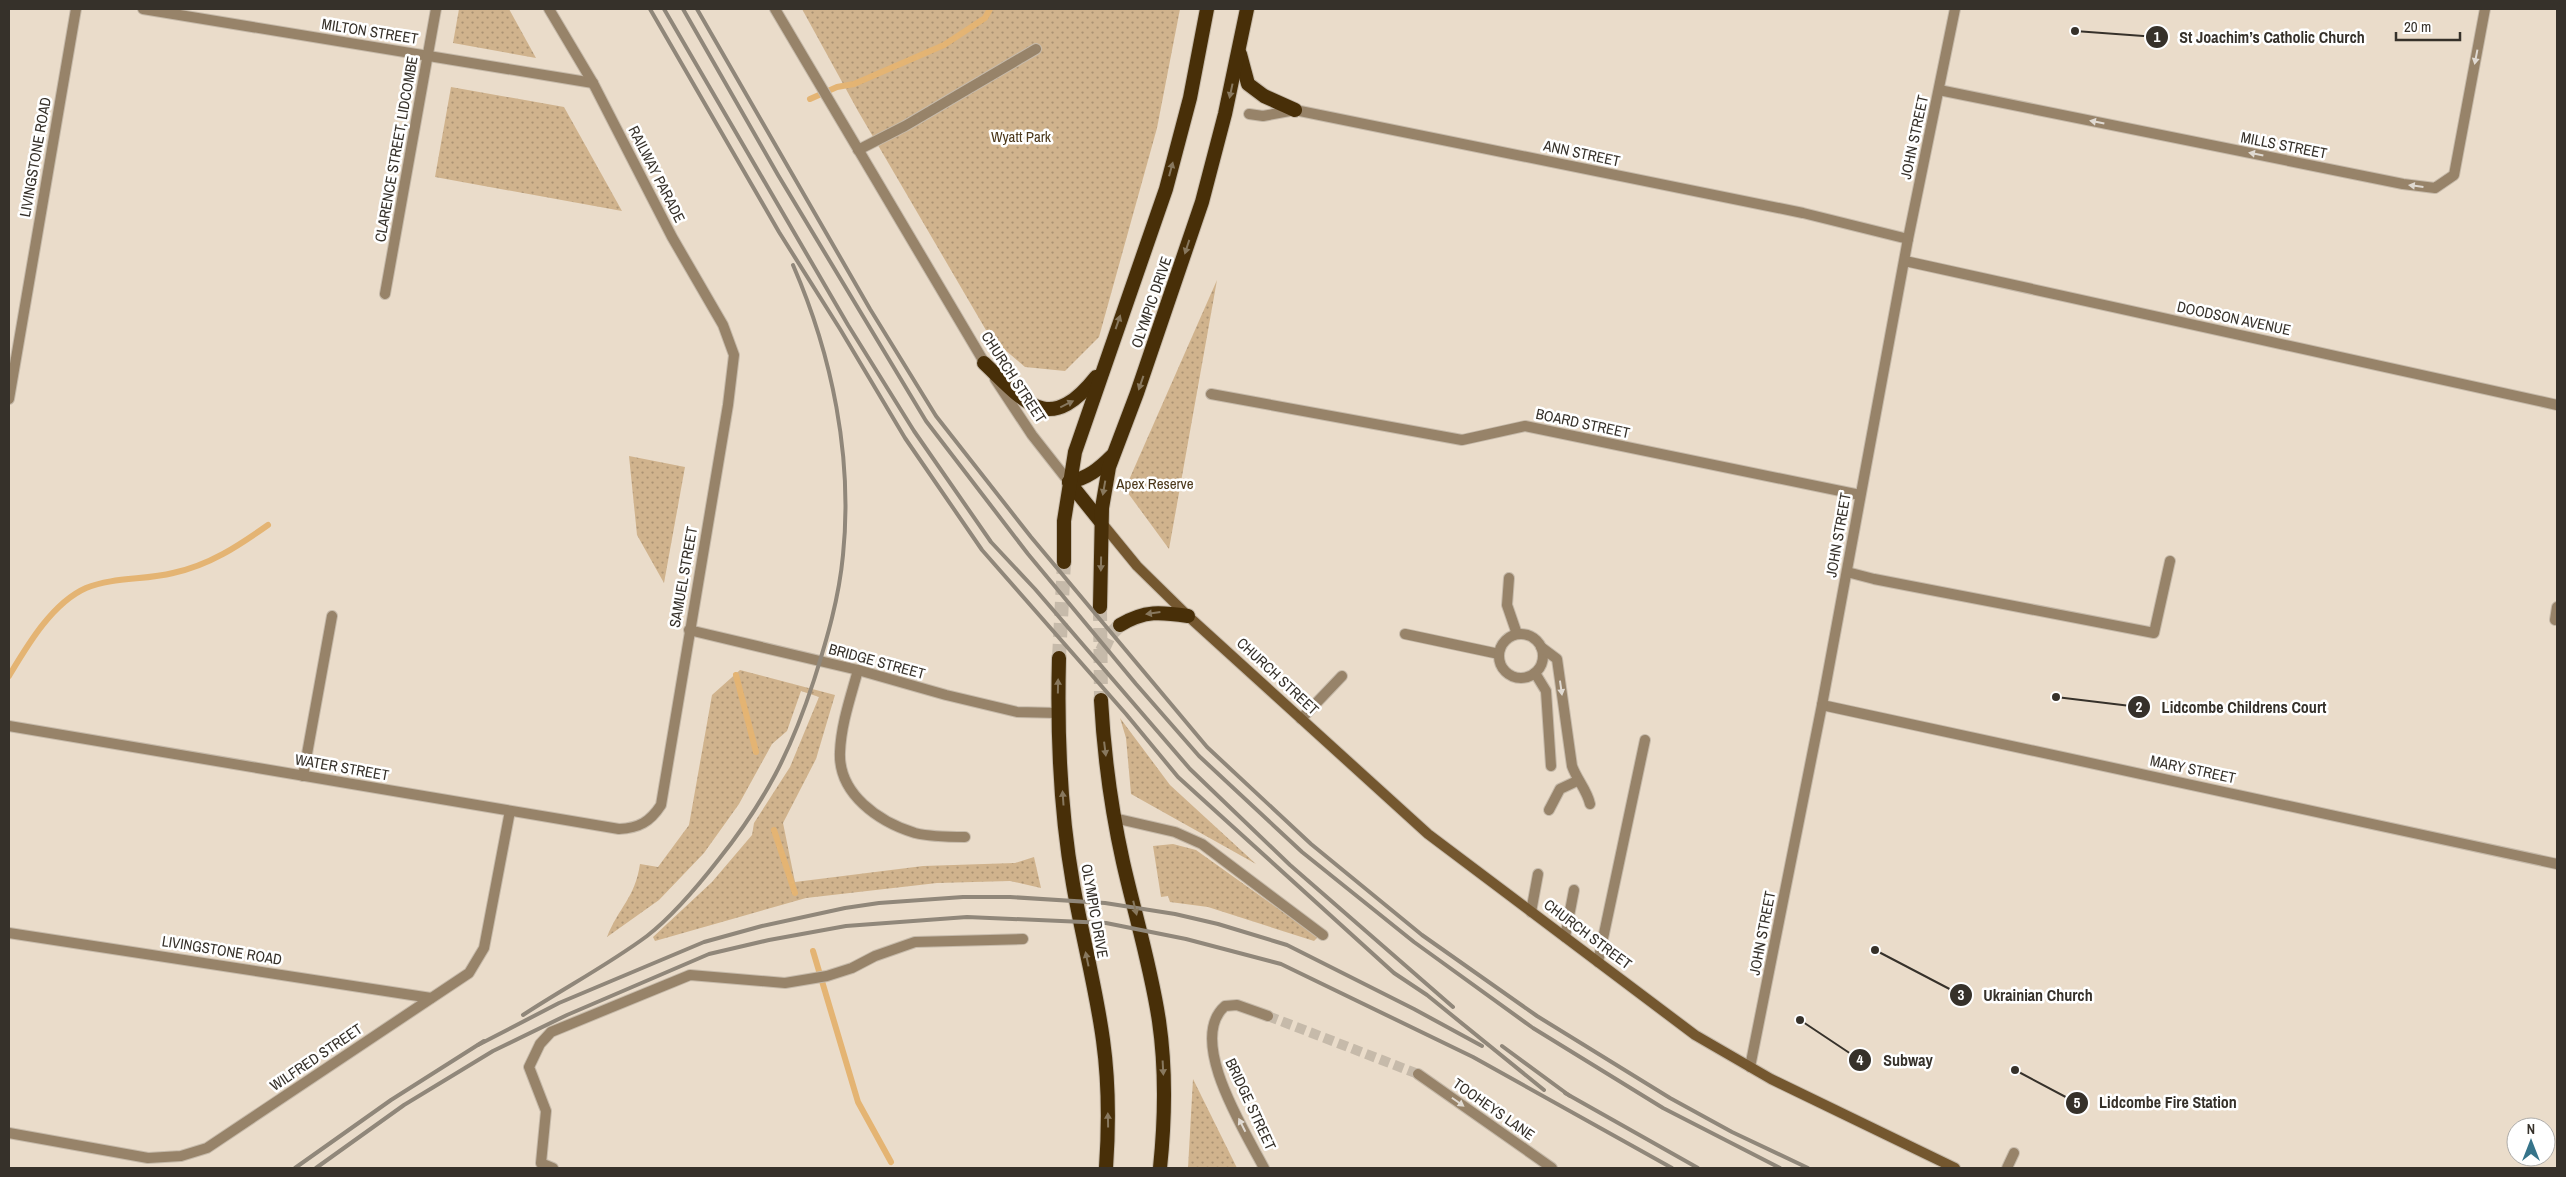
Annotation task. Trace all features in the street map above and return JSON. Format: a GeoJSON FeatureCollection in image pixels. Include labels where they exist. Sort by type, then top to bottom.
{"type":"FeatureCollection","features":[{"type":"Feature","properties":{"kind":"highway","name":"OLYMPIC DRIVE"},"geometry":{"type":"LineString","coordinates":[[1064,562],[1064,521],[1069,482],[1078,443],[1102,368],[1166,189],[1190,98],[1207,9]]}},
{"type":"Feature","properties":{"kind":"highway","name":"OLYMPIC DRIVE"},"geometry":{"type":"LineString","coordinates":[[1100,607],[1101,522],[1104,489],[1112,456],[1138,393],[1202,202],[1226,114],[1248,9]]}},
{"type":"Feature","properties":{"kind":"highway"},"geometry":{"type":"LineString","coordinates":[[1239,50],[1248,84],[1264,96],[1295,110]]}},
{"type":"Feature","properties":{"kind":"highway"},"geometry":{"type":"LineString","coordinates":[[984,363],[1022,399],[1037,407],[1057,409],[1070,404],[1081,396],[1102,368]]}},
{"type":"Feature","properties":{"kind":"highway"},"geometry":{"type":"LineString","coordinates":[[1069,482],[1096,472],[1112,456]]}},
{"type":"Feature","properties":{"kind":"highway","name":"CHURCH STREET"},"geometry":{"type":"LineString","coordinates":[[1069,482],[1101,522]]}},
{"type":"Feature","properties":{"kind":"highway"},"geometry":{"type":"LineString","coordinates":[[1120,625],[1137,616],[1158,612],[1188,616]]}},
{"type":"Feature","properties":{"kind":"highway","name":"OLYMPIC DRIVE"},"geometry":{"type":"LineString","coordinates":[[1059,658],[1058,713],[1068,848],[1103,1040],[1108,1104],[1106,1168]]}},
{"type":"Feature","properties":{"kind":"highway"},"geometry":{"type":"LineString","coordinates":[[1101,700],[1103,734],[1114,818],[1148,963],[1159,1023],[1164,1088],[1160,1168]]}},
{"type":"Feature","properties":{"kind":"main road","name":"CHURCH STREET"},"geometry":{"type":"LineString","coordinates":[[1101,522],[1137,566],[1188,616],[1300,719],[1428,834],[1531,912],[1695,1036],[1750,1067],[1955,1168]]}},
{"type":"Feature","properties":{"kind":"street","name":"LIVINGSTONE ROAD"},"geometry":{"type":"LineString","coordinates":[[9,399],[76,9]]}},
{"type":"Feature","properties":{"kind":"street","name":"MILTON STREET"},"geometry":{"type":"LineString","coordinates":[[143,9],[593,83]]}},
{"type":"Feature","properties":{"kind":"street","name":"CLARENCE STREET, LIDCOMBE"},"geometry":{"type":"LineString","coordinates":[[385,294],[436,9]]}},
{"type":"Feature","properties":{"kind":"street","name":"RAILWAY PARADE"},"geometry":{"type":"LineString","coordinates":[[549,9],[593,83],[672,237],[723,325],[734,354]]}},
{"type":"Feature","properties":{"kind":"street","name":"CHURCH STREET"},"geometry":{"type":"LineString","coordinates":[[775,9],[984,363],[1032,435],[1069,482]]}},
{"type":"Feature","properties":{"kind":"street","name":"JOHN STREET"},"geometry":{"type":"LineString","coordinates":[[1750,1067],[1822,705],[1908,239],[1955,9]]}},
{"type":"Feature","properties":{"kind":"street","name":"MILLS STREET"},"geometry":{"type":"LineString","coordinates":[[1939,90],[2403,184],[2436,188],[2454,175],[2485,9]]}},
{"type":"Feature","properties":{"kind":"street"},"geometry":{"type":"LineString","coordinates":[[858,150],[905,126],[1036,49]]}},
{"type":"Feature","properties":{"kind":"street","name":"ANN STREET"},"geometry":{"type":"LineString","coordinates":[[1249,114],[1264,116],[1295,110],[1803,213],[1908,239]]}},
{"type":"Feature","properties":{"kind":"street","name":"DOODSON AVENUE"},"geometry":{"type":"LineString","coordinates":[[1904,261],[2557,405]]}},
{"type":"Feature","properties":{"kind":"street","name":"SAMUEL STREET"},"geometry":{"type":"LineString","coordinates":[[661,805],[728,405],[734,354]]}},
{"type":"Feature","properties":{"kind":"street","name":"BOARD STREET"},"geometry":{"type":"LineString","coordinates":[[1211,394],[1462,440],[1524,426],[1860,495]]}},
{"type":"Feature","properties":{"kind":"street"},"geometry":{"type":"LineString","coordinates":[[1846,572],[1874,579],[2154,632],[2170,561]]}},
{"type":"Feature","properties":{"kind":"street"},"geometry":{"type":"LineString","coordinates":[[1509,578],[1508,605],[1518,634]]}},
{"type":"Feature","properties":{"kind":"street"},"geometry":{"type":"LineString","coordinates":[[2555,620],[2557,607]]}},
{"type":"Feature","properties":{"kind":"street"},"geometry":{"type":"LineString","coordinates":[[303,776],[332,616]]}},
{"type":"Feature","properties":{"kind":"street","name":"BRIDGE STREET"},"geometry":{"type":"LineString","coordinates":[[689,630],[858,670],[946,695],[1017,712],[1058,713]]}},
{"type":"Feature","properties":{"kind":"street"},"geometry":{"type":"LineString","coordinates":[[1405,634],[1499,654]]}},
{"type":"Feature","properties":{"kind":"street"},"geometry":{"type":"LineString","coordinates":[[1541,647],[1542,661],[1534,673],[1521,678],[1508,673],[1502,668],[1499,654],[1505,641],[1518,634],[1532,636],[1541,647],[1557,659],[1572,766],[1577,781],[1588,793],[1590,804]]}},
{"type":"Feature","properties":{"kind":"street"},"geometry":{"type":"LineString","coordinates":[[858,670],[842,732],[840,753],[841,769],[858,799],[876,814],[916,833],[965,837]]}},
{"type":"Feature","properties":{"kind":"street"},"geometry":{"type":"LineString","coordinates":[[1534,673],[1546,691],[1551,766]]}},
{"type":"Feature","properties":{"kind":"street"},"geometry":{"type":"LineString","coordinates":[[1300,719],[1342,676]]}},
{"type":"Feature","properties":{"kind":"street","name":"MARY STREET"},"geometry":{"type":"LineString","coordinates":[[1822,705],[2557,864]]}},
{"type":"Feature","properties":{"kind":"street","name":"WATER STREET"},"geometry":{"type":"LineString","coordinates":[[9,726],[620,829],[633,829],[645,824],[661,805]]}},
{"type":"Feature","properties":{"kind":"street"},"geometry":{"type":"LineString","coordinates":[[1598,962],[1645,740]]}},
{"type":"Feature","properties":{"kind":"street"},"geometry":{"type":"LineString","coordinates":[[1549,810],[1560,789],[1577,781]]}},
{"type":"Feature","properties":{"kind":"street","name":"WILFRED STREET"},"geometry":{"type":"LineString","coordinates":[[9,1133],[148,1158],[181,1156],[207,1148],[469,973],[484,948],[510,811]]}},
{"type":"Feature","properties":{"kind":"street"},"geometry":{"type":"LineString","coordinates":[[1114,818],[1176,832],[1202,844],[1323,935]]}},
{"type":"Feature","properties":{"kind":"street"},"geometry":{"type":"LineString","coordinates":[[1531,912],[1538,874]]}},
{"type":"Feature","properties":{"kind":"street"},"geometry":{"type":"LineString","coordinates":[[1566,937],[1574,890]]}},
{"type":"Feature","properties":{"kind":"street","name":"LIVINGSTONE ROAD"},"geometry":{"type":"LineString","coordinates":[[9,933],[431,998]]}},
{"type":"Feature","properties":{"kind":"street"},"geometry":{"type":"LineString","coordinates":[[554,1168],[541,1163],[546,1111],[529,1067],[540,1044],[552,1032],[690,975],[765,982],[804,980],[827,976],[852,968],[875,956],[915,942],[1023,939]]}},
{"type":"Feature","properties":{"kind":"street","name":"BRIDGE STREET"},"geometry":{"type":"LineString","coordinates":[[1264,1168],[1224,1089],[1213,1059],[1212,1046],[1216,1018],[1225,1006],[1237,1006],[1268,1016]]}},
{"type":"Feature","properties":{"kind":"street","name":"TOOHEYS LANE"},"geometry":{"type":"LineString","coordinates":[[1418,1074],[1552,1168]]}},
{"type":"Feature","properties":{"kind":"street"},"geometry":{"type":"LineString","coordinates":[[2007,1168],[2014,1153]]}},
{"type":"Feature","properties":{"kind":"green space"},"geometry":{"type":"Polygon","coordinates":[[[459,9],[509,9],[536,58],[453,43],[459,9]]]}},
{"type":"Feature","properties":{"kind":"green space","name":"Wyatt Park"},"geometry":{"type":"Polygon","coordinates":[[[802,9],[1180,9],[1157,128],[1099,337],[1065,371],[1025,367],[990,337],[858,111],[802,9]]]}},
{"type":"Feature","properties":{"kind":"green space"},"geometry":{"type":"Polygon","coordinates":[[[451,87],[564,107],[622,211],[435,177],[451,87]]]}},
{"type":"Feature","properties":{"kind":"green space","name":"Apex Reserve"},"geometry":{"type":"Polygon","coordinates":[[[1217,280],[1169,549],[1125,489],[1217,280]]]}},
{"type":"Feature","properties":{"kind":"green space"},"geometry":{"type":"Polygon","coordinates":[[[629,456],[685,467],[664,583],[637,535],[629,456]]]}},
{"type":"Feature","properties":{"kind":"green space"},"geometry":{"type":"Polygon","coordinates":[[[740,670],[835,695],[816,759],[783,823],[795,882],[923,866],[1015,863],[1034,857],[1041,888],[1010,881],[937,883],[806,898],[655,941],[653,937],[712,882],[752,835],[754,823],[790,767],[819,697],[801,691],[787,731],[772,744],[739,804],[704,853],[659,900],[607,937],[631,894],[638,876],[640,864],[658,867],[689,825],[712,695],[740,670]]]}},
{"type":"Feature","properties":{"kind":"green space"},"geometry":{"type":"Polygon","coordinates":[[[1120,718],[1170,785],[1256,864],[1131,794],[1126,738],[1120,718]]]}},
{"type":"Feature","properties":{"kind":"green space"},"geometry":{"type":"Polygon","coordinates":[[[1173,844],[1196,850],[1318,937],[1314,941],[1208,907],[1170,902],[1168,896],[1161,897],[1153,846],[1173,844]]]}},
{"type":"Feature","properties":{"kind":"green space"},"geometry":{"type":"Polygon","coordinates":[[[1193,1079],[1237,1168],[1188,1168],[1193,1079]]]}},
{"type":"Feature","properties":{"kind":"waterway"},"geometry":{"type":"LineString","coordinates":[[810,99],[837,87],[854,84],[944,45],[985,18],[990,9]]}},
{"type":"Feature","properties":{"kind":"waterway"},"geometry":{"type":"LineString","coordinates":[[9,676],[51,615],[62,604],[86,588],[118,580],[186,570],[211,560],[235,547],[268,525]]}},
{"type":"Feature","properties":{"kind":"waterway"},"geometry":{"type":"LineString","coordinates":[[736,675],[756,752]]}},
{"type":"Feature","properties":{"kind":"waterway"},"geometry":{"type":"LineString","coordinates":[[774,830],[795,893]]}},
{"type":"Feature","properties":{"kind":"waterway"},"geometry":{"type":"LineString","coordinates":[[813,951],[858,1102],[891,1162]]}},
{"type":"Feature","properties":{"kind":"tunnel"},"geometry":{"type":"LineString","coordinates":[[1059,658],[1064,562]]}},
{"type":"Feature","properties":{"kind":"tunnel"},"geometry":{"type":"LineString","coordinates":[[1100,607],[1101,700]]}},
{"type":"Feature","properties":{"kind":"tunnel"},"geometry":{"type":"LineString","coordinates":[[1102,651],[1109,636],[1120,625]]}},
{"type":"Feature","properties":{"kind":"tunnel"},"geometry":{"type":"LineString","coordinates":[[1268,1016],[1418,1074]]}},
{"type":"Feature","properties":{"kind":"railway"},"geometry":{"type":"LineString","coordinates":[[650,9],[779,232],[905,438],[982,550],[1126,714],[1178,777],[1394,973],[1427,995],[1544,1090]]}},
{"type":"Feature","properties":{"kind":"railway"},"geometry":{"type":"LineString","coordinates":[[664,9],[848,325],[914,431],[991,542],[1035,589],[1190,769],[1290,865],[1453,1007]]}},
{"type":"Feature","properties":{"kind":"railway"},"geometry":{"type":"LineString","coordinates":[[683,9],[778,175],[926,421],[1028,554],[1136,684],[1199,756],[1302,852],[1414,942],[1533,1028],[1663,1108],[1780,1168]]}},
{"type":"Feature","properties":{"kind":"railway"},"geometry":{"type":"LineString","coordinates":[[697,9],[870,309],[936,416],[1031,537],[1207,747],[1311,844],[1422,935],[1537,1016],[1670,1098],[1732,1132],[1808,1168]]}},
{"type":"Feature","properties":{"kind":"railway"},"geometry":{"type":"LineString","coordinates":[[523,1015],[632,947],[657,928],[685,900],[736,837],[764,795],[776,774],[805,706],[828,634],[839,587],[843,555],[845,481],[842,444],[829,370],[819,334],[793,265]]}},
{"type":"Feature","properties":{"kind":"railway"},"geometry":{"type":"LineString","coordinates":[[478,1045],[559,1003],[704,942],[762,926],[845,908],[879,903],[963,897],[1010,897],[1105,903],[1175,914],[1218,924],[1287,945],[1414,1009],[1482,1046]]}},
{"type":"Feature","properties":{"kind":"railway"},"geometry":{"type":"LineString","coordinates":[[316,1168],[404,1105],[493,1051],[567,1015],[709,954],[769,940],[846,926],[967,917],[1106,923],[1186,939],[1281,964],[1473,1057],[1672,1168]]}},
{"type":"Feature","properties":{"kind":"railway"},"geometry":{"type":"LineString","coordinates":[[295,1168],[391,1100],[484,1041]]}},
{"type":"Feature","properties":{"kind":"railway"},"geometry":{"type":"LineString","coordinates":[[1502,1046],[1570,1096]]}},
{"type":"Feature","properties":{"kind":"railway"},"geometry":{"type":"LineString","coordinates":[[1565,1093],[1698,1168]]}},
{"type":"Feature","properties":{"kind":"place","name":"St Joachim’s Catholic Church"},"geometry":{"type":"Point","coordinates":[2075,31]}},
{"type":"Feature","properties":{"kind":"place","name":"Lidcombe Childrens Court"},"geometry":{"type":"Point","coordinates":[2056,697]}},
{"type":"Feature","properties":{"kind":"place","name":"Ukrainian Church"},"geometry":{"type":"Point","coordinates":[1875,950]}},
{"type":"Feature","properties":{"kind":"place","name":"Subway"},"geometry":{"type":"Point","coordinates":[1800,1020]}},
{"type":"Feature","properties":{"kind":"place","name":"Lidcombe Fire Station"},"geometry":{"type":"Point","coordinates":[2015,1070]}}]}
